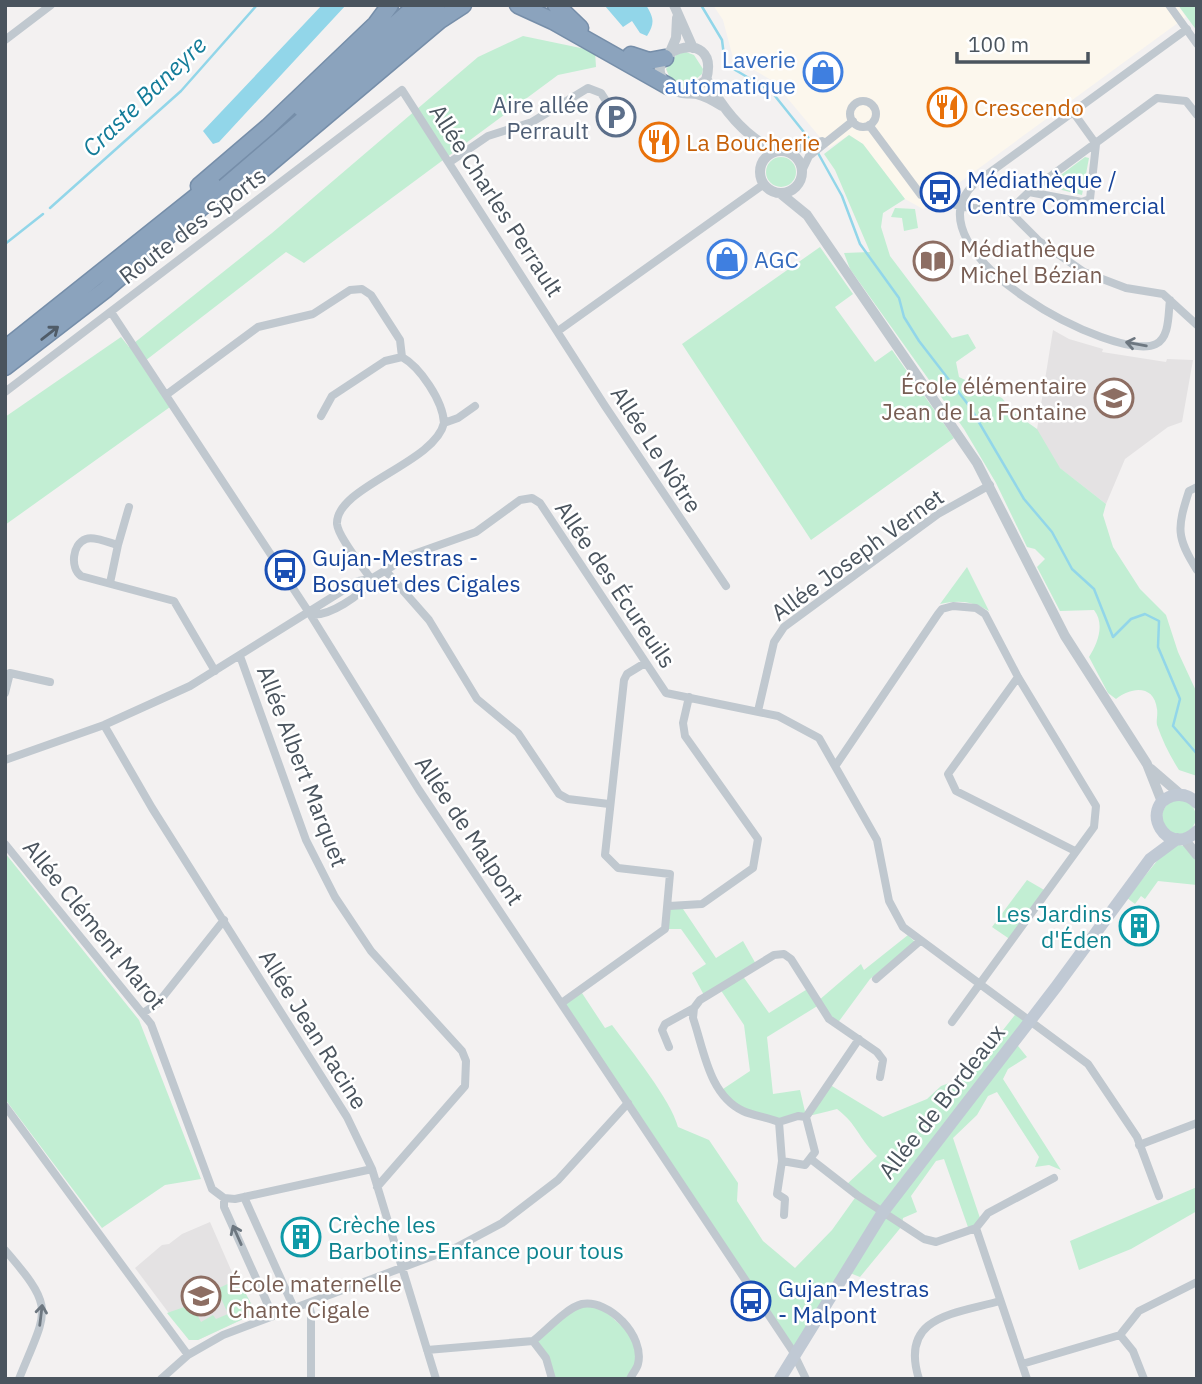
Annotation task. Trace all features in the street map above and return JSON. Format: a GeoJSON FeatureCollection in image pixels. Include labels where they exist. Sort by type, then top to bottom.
{"type":"FeatureCollection","features":[{"type":"Feature","properties":{"kind":"highway"},"geometry":{"type":"LineString","coordinates":[[23,335],[268,127],[376,24],[390,5]]}},
{"type":"Feature","properties":{"kind":"highway"},"geometry":{"type":"LineString","coordinates":[[5,349],[146,240],[273,133],[417,5]]}},
{"type":"Feature","properties":{"kind":"highway"},"geometry":{"type":"LineString","coordinates":[[105,290],[437,5]]}},
{"type":"Feature","properties":{"kind":"highway"},"geometry":{"type":"LineString","coordinates":[[5,366],[309,132],[440,20],[463,5]]}},
{"type":"Feature","properties":{"kind":"highway"},"geometry":{"type":"LineString","coordinates":[[518,5],[577,34],[668,86]]}},
{"type":"Feature","properties":{"kind":"highway"},"geometry":{"type":"LineString","coordinates":[[556,5],[579,28],[630,55],[649,61],[668,55]]}},
{"type":"Feature","properties":{"kind":"main road"},"geometry":{"type":"LineString","coordinates":[[1162,802],[1190,797]]}},
{"type":"Feature","properties":{"kind":"main road","name":"Allée de Bordeaux"},"geometry":{"type":"LineString","coordinates":[[1150,859],[1158,809],[1162,802]]}},
{"type":"Feature","properties":{"kind":"main road"},"geometry":{"type":"LineString","coordinates":[[1157,823],[1165,835],[1180,839]]}},
{"type":"Feature","properties":{"kind":"main road","name":"Allée de Bordeaux"},"geometry":{"type":"LineString","coordinates":[[779,1379],[883,1212],[1150,859],[1197,831]]}},
{"type":"Feature","properties":{"kind":"street"},"geometry":{"type":"LineString","coordinates":[[5,40],[51,5]]}},
{"type":"Feature","properties":{"kind":"street"},"geometry":{"type":"LineString","coordinates":[[1169,5],[1197,44]]}},
{"type":"Feature","properties":{"kind":"street"},"geometry":{"type":"LineString","coordinates":[[675,8],[693,48],[705,58],[709,73],[702,87],[688,93]]}},
{"type":"Feature","properties":{"kind":"street"},"geometry":{"type":"LineString","coordinates":[[675,8],[676,38],[662,72],[668,86],[681,93],[708,98],[722,106]]}},
{"type":"Feature","properties":{"kind":"street"},"geometry":{"type":"LineString","coordinates":[[1166,297],[1164,336],[1150,346],[1118,341],[1065,322],[1021,295],[980,258],[962,236],[960,225],[963,207],[974,184],[1187,29]]}},
{"type":"Feature","properties":{"kind":"street"},"geometry":{"type":"LineString","coordinates":[[668,55],[677,48],[693,48]]}},
{"type":"Feature","properties":{"kind":"street"},"geometry":{"type":"LineString","coordinates":[[707,80],[722,106],[753,138],[777,151],[806,152],[853,121]]}},
{"type":"Feature","properties":{"kind":"street"},"geometry":{"type":"LineString","coordinates":[[450,162],[488,136],[532,122],[587,88],[601,93],[619,121]]}},
{"type":"Feature","properties":{"kind":"street","name":"Allée Charles Perrault"},"geometry":{"type":"LineString","coordinates":[[402,90],[558,331]]}},
{"type":"Feature","properties":{"kind":"street","name":"Route des Sports"},"geometry":{"type":"LineString","coordinates":[[5,392],[402,90]]}},
{"type":"Feature","properties":{"kind":"street"},"geometry":{"type":"LineString","coordinates":[[1009,211],[1029,192],[1157,98],[1186,101],[1197,115]]}},
{"type":"Feature","properties":{"kind":"street"},"geometry":{"type":"LineString","coordinates":[[858,102],[867,102],[873,106],[876,114],[869,125],[862,127],[853,121],[852,107],[858,102]]}},
{"type":"Feature","properties":{"kind":"street"},"geometry":{"type":"LineString","coordinates":[[1029,192],[1082,202],[1090,199],[1097,156],[1096,144],[1073,112]]}},
{"type":"Feature","properties":{"kind":"street"},"geometry":{"type":"LineString","coordinates":[[869,125],[916,191],[926,197],[963,207],[1009,211],[1039,242],[1084,272],[1126,288],[1166,297],[1197,326]]}},
{"type":"Feature","properties":{"kind":"street"},"geometry":{"type":"LineString","coordinates":[[753,138],[762,162],[760,174],[764,184],[807,215],[966,445],[990,485],[1065,636],[1147,764],[1162,802]]}},
{"type":"Feature","properties":{"kind":"street"},"geometry":{"type":"LineString","coordinates":[[762,162],[777,151]]}},
{"type":"Feature","properties":{"kind":"street"},"geometry":{"type":"LineString","coordinates":[[789,152],[799,159],[802,171]]}},
{"type":"Feature","properties":{"kind":"street"},"geometry":{"type":"LineString","coordinates":[[806,152],[799,183],[807,215]]}},
{"type":"Feature","properties":{"kind":"street"},"geometry":{"type":"LineString","coordinates":[[780,193],[792,190],[799,183]]}},
{"type":"Feature","properties":{"kind":"street"},"geometry":{"type":"LineString","coordinates":[[558,331],[764,184]]}},
{"type":"Feature","properties":{"kind":"street"},"geometry":{"type":"LineString","coordinates":[[166,394],[258,327],[313,314],[350,290],[362,289],[371,295],[400,340],[402,357],[413,366],[438,401],[444,423]]}},
{"type":"Feature","properties":{"kind":"street","name":"Allée de Malpont"},"geometry":{"type":"LineString","coordinates":[[111,312],[310,614],[419,790],[563,1002],[794,1355],[806,1379]]}},
{"type":"Feature","properties":{"kind":"street","name":"Allée Le Nôtre"},"geometry":{"type":"LineString","coordinates":[[558,331],[726,586]]}},
{"type":"Feature","properties":{"kind":"street"},"geometry":{"type":"LineString","coordinates":[[321,416],[332,396],[385,361],[402,357]]}},
{"type":"Feature","properties":{"kind":"street"},"geometry":{"type":"LineString","coordinates":[[371,579],[340,532],[337,523],[339,513],[363,490],[433,444],[444,423],[458,418],[475,406]]}},
{"type":"Feature","properties":{"kind":"street","name":"Allée Joseph Vernet"},"geometry":{"type":"LineString","coordinates":[[758,710],[774,642],[784,627],[938,514],[990,485]]}},
{"type":"Feature","properties":{"kind":"street"},"geometry":{"type":"LineString","coordinates":[[1197,487],[1189,491],[1181,517],[1179,536],[1197,570]]}},
{"type":"Feature","properties":{"kind":"street","name":"Allée des Écureuils"},"geometry":{"type":"LineString","coordinates":[[5,760],[104,725],[190,686],[310,614],[312,609],[358,581],[371,579],[411,555],[476,531],[520,500],[532,498],[540,503],[666,693],[758,710],[795,723],[814,734],[836,765],[880,848],[889,901],[897,918],[920,941],[1088,1064],[1139,1145],[1159,1196]]}},
{"type":"Feature","properties":{"kind":"street"},"geometry":{"type":"LineString","coordinates":[[110,583],[130,507]]}},
{"type":"Feature","properties":{"kind":"street"},"geometry":{"type":"LineString","coordinates":[[118,545],[89,538],[83,540],[78,545],[72,566],[81,576],[174,601],[215,671]]}},
{"type":"Feature","properties":{"kind":"street"},"geometry":{"type":"LineString","coordinates":[[385,570],[429,620],[477,699],[518,733],[559,794],[568,799],[610,804]]}},
{"type":"Feature","properties":{"kind":"street"},"geometry":{"type":"LineString","coordinates":[[836,765],[942,609],[953,606],[981,610],[1017,677],[1096,806],[1094,827],[952,1022]]}},
{"type":"Feature","properties":{"kind":"street","name":"Allée Albert Marquet"},"geometry":{"type":"LineString","coordinates":[[240,656],[312,854],[335,897],[371,951],[462,1051],[466,1061],[465,1086],[377,1187]]}},
{"type":"Feature","properties":{"kind":"street"},"geometry":{"type":"LineString","coordinates":[[563,1002],[666,929],[670,874],[618,868],[605,855],[624,680],[627,674],[645,663]]}},
{"type":"Feature","properties":{"kind":"street"},"geometry":{"type":"LineString","coordinates":[[5,693],[8,675],[50,681]]}},
{"type":"Feature","properties":{"kind":"street"},"geometry":{"type":"LineString","coordinates":[[1017,677],[948,774],[956,791],[1075,851]]}},
{"type":"Feature","properties":{"kind":"street"},"geometry":{"type":"LineString","coordinates":[[669,906],[702,904],[753,868],[758,839],[685,736],[683,723],[689,697]]}},
{"type":"Feature","properties":{"kind":"street","name":"Allée Jean Racine"},"geometry":{"type":"LineString","coordinates":[[104,725],[152,808],[347,1117],[372,1169],[436,1379]]}},
{"type":"Feature","properties":{"kind":"street"},"geometry":{"type":"LineString","coordinates":[[1147,764],[1190,797]]}},
{"type":"Feature","properties":{"kind":"street"},"geometry":{"type":"LineString","coordinates":[[1180,839],[1197,855]]}},
{"type":"Feature","properties":{"kind":"street","name":"Allée Clément Marot"},"geometry":{"type":"LineString","coordinates":[[5,844],[151,1024],[212,1189],[224,1198],[224,1206],[273,1316]]}},
{"type":"Feature","properties":{"kind":"street"},"geometry":{"type":"LineString","coordinates":[[143,1013],[158,1003],[224,920]]}},
{"type":"Feature","properties":{"kind":"street"},"geometry":{"type":"LineString","coordinates":[[876,979],[920,941]]}},
{"type":"Feature","properties":{"kind":"street"},"geometry":{"type":"LineString","coordinates":[[669,1047],[662,1030],[665,1024],[774,955],[784,954],[791,959],[829,1019],[859,1039],[883,1060],[880,1077]]}},
{"type":"Feature","properties":{"kind":"street"},"geometry":{"type":"LineString","coordinates":[[694,1008],[693,1017],[716,1086],[727,1102],[745,1112],[779,1122]]}},
{"type":"Feature","properties":{"kind":"street"},"geometry":{"type":"LineString","coordinates":[[782,1161],[805,1165],[812,1160],[815,1152],[806,1117],[859,1039]]}},
{"type":"Feature","properties":{"kind":"street"},"geometry":{"type":"LineString","coordinates":[[162,1379],[188,1355],[223,1335],[457,1247],[502,1223],[545,1192],[628,1103]]}},
{"type":"Feature","properties":{"kind":"street"},"geometry":{"type":"LineString","coordinates":[[5,1106],[188,1355]]}},
{"type":"Feature","properties":{"kind":"street"},"geometry":{"type":"LineString","coordinates":[[779,1122],[784,1118],[806,1117]]}},
{"type":"Feature","properties":{"kind":"street"},"geometry":{"type":"LineString","coordinates":[[779,1122],[782,1161],[777,1194],[785,1199],[784,1215]]}},
{"type":"Feature","properties":{"kind":"street"},"geometry":{"type":"LineString","coordinates":[[1139,1145],[1197,1123]]}},
{"type":"Feature","properties":{"kind":"street"},"geometry":{"type":"LineString","coordinates":[[812,1160],[883,1212],[924,1239],[936,1242],[976,1228],[988,1213],[1054,1178]]}},
{"type":"Feature","properties":{"kind":"street"},"geometry":{"type":"LineString","coordinates":[[224,1198],[244,1197],[372,1169]]}},
{"type":"Feature","properties":{"kind":"street"},"geometry":{"type":"LineString","coordinates":[[244,1197],[294,1308]]}},
{"type":"Feature","properties":{"kind":"street"},"geometry":{"type":"LineString","coordinates":[[976,1228],[1027,1379]]}},
{"type":"Feature","properties":{"kind":"street"},"geometry":{"type":"LineString","coordinates":[[5,1250],[36,1287],[44,1308],[42,1322],[19,1379]]}},
{"type":"Feature","properties":{"kind":"street"},"geometry":{"type":"LineString","coordinates":[[1023,1364],[1120,1335],[1139,1311],[1197,1282]]}},
{"type":"Feature","properties":{"kind":"street"},"geometry":{"type":"LineString","coordinates":[[919,1379],[913,1359],[913,1345],[931,1322],[1000,1301]]}},
{"type":"Feature","properties":{"kind":"street"},"geometry":{"type":"LineString","coordinates":[[308,1303],[311,1313],[311,1379]]}},
{"type":"Feature","properties":{"kind":"street"},"geometry":{"type":"LineString","coordinates":[[427,1350],[533,1341],[578,1305],[596,1303],[614,1314],[634,1337],[638,1365],[630,1379]]}},
{"type":"Feature","properties":{"kind":"street"},"geometry":{"type":"LineString","coordinates":[[1120,1335],[1133,1351],[1144,1379]]}},
{"type":"Feature","properties":{"kind":"street"},"geometry":{"type":"LineString","coordinates":[[533,1341],[546,1358],[552,1379]]}},
{"type":"Feature","properties":{"kind":"shaded area"},"geometry":{"type":"Polygon","coordinates":[[[713,5],[1178,5],[1186,17],[923,209],[905,199],[863,144],[849,135],[829,148],[773,81],[733,58],[723,20],[713,5]]]}},
{"type":"Feature","properties":{"kind":"shaded area","name":"École élémentaire Jean de La Fontaine"},"geometry":{"type":"Polygon","coordinates":[[[1053,330],[1069,339],[1103,349],[1102,352],[1166,362],[1167,359],[1193,360],[1182,422],[1168,427],[1125,459],[1106,504],[1034,448],[1053,330]]]}},
{"type":"Feature","properties":{"kind":"shaded area","name":"École maternelle Chante Cigale"},"geometry":{"type":"Polygon","coordinates":[[[210,1222],[235,1279],[238,1279],[256,1313],[198,1340],[189,1340],[135,1268],[162,1245],[169,1244],[182,1234],[210,1222]]]}},
{"type":"Feature","properties":{"kind":"green space"},"geometry":{"type":"Polygon","coordinates":[[[1178,5],[1197,5],[1197,31],[1178,5]]]}},
{"type":"Feature","properties":{"kind":"green space"},"geometry":{"type":"Polygon","coordinates":[[[523,36],[595,51],[596,67],[558,75],[304,263],[286,252],[141,364],[170,407],[5,525],[5,417],[121,337],[129,347],[272,233],[478,57],[523,36]]]}},
{"type":"Feature","properties":{"kind":"green space"},"geometry":{"type":"Polygon","coordinates":[[[686,52],[694,55],[703,69],[702,74],[684,89],[674,87],[666,69],[677,54],[686,52]]]}},
{"type":"Feature","properties":{"kind":"green space"},"geometry":{"type":"Polygon","coordinates":[[[849,135],[863,144],[905,199],[883,213],[881,227],[890,256],[952,338],[968,334],[976,348],[956,362],[959,377],[1002,398],[1013,412],[1037,429],[1060,468],[1106,504],[1103,515],[1113,547],[1140,589],[1166,615],[1178,652],[1197,693],[1197,776],[1179,770],[1157,725],[1157,709],[1151,695],[1135,690],[1116,699],[1108,693],[1089,657],[1100,627],[1094,610],[1060,611],[1037,567],[1045,559],[1035,549],[1027,547],[996,483],[964,429],[850,269],[844,253],[870,252],[835,170],[824,154],[849,135]]]}},
{"type":"Feature","properties":{"kind":"green space"},"geometry":{"type":"Polygon","coordinates":[[[781,157],[787,158],[795,166],[795,178],[787,186],[781,187],[775,186],[767,178],[766,172],[767,166],[775,158],[781,157]]]}},
{"type":"Feature","properties":{"kind":"green space"},"geometry":{"type":"Polygon","coordinates":[[[1085,157],[1089,158],[1082,195],[1046,186],[1085,157]]]}},
{"type":"Feature","properties":{"kind":"green space"},"geometry":{"type":"Polygon","coordinates":[[[895,208],[915,209],[918,228],[904,231],[902,218],[891,217],[895,208]]]}},
{"type":"Feature","properties":{"kind":"green space"},"geometry":{"type":"Polygon","coordinates":[[[820,247],[853,294],[835,307],[875,362],[892,350],[954,438],[811,540],[682,344],[820,247]]]}},
{"type":"Feature","properties":{"kind":"green space"},"geometry":{"type":"Polygon","coordinates":[[[967,567],[989,611],[965,602],[940,604],[967,567]]]}},
{"type":"Feature","properties":{"kind":"green space"},"geometry":{"type":"Polygon","coordinates":[[[1179,800],[1191,805],[1196,817],[1191,829],[1179,834],[1167,829],[1162,817],[1167,805],[1179,800]]]}},
{"type":"Feature","properties":{"kind":"green space"},"geometry":{"type":"Polygon","coordinates":[[[1175,844],[1184,846],[1197,862],[1197,885],[1158,881],[1145,899],[1141,896],[1135,904],[1127,898],[1165,851],[1175,844]]]}},
{"type":"Feature","properties":{"kind":"green space"},"geometry":{"type":"Polygon","coordinates":[[[5,853],[139,1020],[201,1179],[165,1185],[102,1228],[5,1099],[5,853]]]}},
{"type":"Feature","properties":{"kind":"green space"},"geometry":{"type":"Polygon","coordinates":[[[1027,880],[1046,891],[1011,940],[992,927],[1027,880]]]}},
{"type":"Feature","properties":{"kind":"green space"},"geometry":{"type":"Polygon","coordinates":[[[669,906],[681,906],[716,958],[743,941],[757,966],[742,975],[769,1013],[809,988],[818,1001],[861,964],[864,970],[908,935],[915,942],[870,979],[837,1024],[819,1005],[767,1037],[773,1094],[800,1090],[806,1116],[827,1083],[883,1117],[927,1099],[941,1086],[966,1077],[1018,1011],[1030,1021],[1014,1041],[1027,1057],[1008,1069],[1003,1079],[1061,1170],[1049,1165],[1035,1167],[1039,1157],[997,1092],[988,1096],[977,1115],[953,1138],[981,1221],[969,1230],[944,1159],[936,1161],[911,1196],[917,1212],[903,1218],[902,1226],[860,1277],[845,1271],[794,1355],[563,1002],[580,990],[605,1028],[612,1025],[659,1089],[678,1127],[709,1140],[738,1183],[737,1201],[763,1241],[795,1268],[832,1230],[857,1195],[845,1186],[877,1156],[837,1109],[802,1117],[775,1120],[750,1112],[720,1091],[750,1071],[744,1025],[720,989],[705,997],[692,973],[706,964],[681,929],[665,929],[669,906]]]}},
{"type":"Feature","properties":{"kind":"green space"},"geometry":{"type":"Polygon","coordinates":[[[1197,1187],[1197,1211],[1131,1249],[1079,1270],[1070,1241],[1197,1187]]]}},
{"type":"Feature","properties":{"kind":"green space"},"geometry":{"type":"Polygon","coordinates":[[[238,1279],[256,1313],[198,1340],[189,1340],[167,1313],[190,1305],[190,1300],[201,1322],[213,1315],[216,1319],[228,1314],[217,1289],[238,1279]]]}},
{"type":"Feature","properties":{"kind":"green space"},"geometry":{"type":"Polygon","coordinates":[[[596,1303],[634,1337],[638,1365],[630,1379],[552,1379],[533,1341],[578,1305],[596,1303]]]}},
{"type":"Feature","properties":{"kind":"water"},"geometry":{"type":"Polygon","coordinates":[[[322,5],[346,5],[219,142],[213,144],[203,131],[322,5]]]}},
{"type":"Feature","properties":{"kind":"water"},"geometry":{"type":"Polygon","coordinates":[[[646,5],[652,20],[647,36],[640,33],[632,21],[623,27],[605,6],[646,5]]]}},
{"type":"Feature","properties":{"kind":"waterway","name":"Craste Baneyre"},"geometry":{"type":"LineString","coordinates":[[50,208],[181,91],[257,5]]}},
{"type":"Feature","properties":{"kind":"waterway"},"geometry":{"type":"LineString","coordinates":[[701,5],[722,40],[725,64],[771,91],[811,141]]}},
{"type":"Feature","properties":{"kind":"waterway"},"geometry":{"type":"LineString","coordinates":[[818,153],[842,196],[860,244],[899,298],[904,317],[970,407],[1024,499],[1052,532],[1072,569],[1094,589],[1113,637],[1131,619],[1145,614],[1159,621],[1158,647],[1180,699],[1173,726],[1197,754]]}},
{"type":"Feature","properties":{"kind":"waterway","name":"Craste Baneyre"},"geometry":{"type":"LineString","coordinates":[[5,244],[43,214]]}},
{"type":"Feature","properties":{"kind":"place","name":"Laverie automatique"},"geometry":{"type":"Point","coordinates":[823,72]}},
{"type":"Feature","properties":{"kind":"place","name":"Crescendo"},"geometry":{"type":"Point","coordinates":[947,107]}},
{"type":"Feature","properties":{"kind":"place","name":"Aire allée Perrault"},"geometry":{"type":"Point","coordinates":[616,117]}},
{"type":"Feature","properties":{"kind":"place","name":"La Boucherie"},"geometry":{"type":"Point","coordinates":[659,142]}},
{"type":"Feature","properties":{"kind":"place","name":"Médiathèque / Centre Commercial"},"geometry":{"type":"Point","coordinates":[940,192]}},
{"type":"Feature","properties":{"kind":"place","name":"AGC"},"geometry":{"type":"Point","coordinates":[727,259]}},
{"type":"Feature","properties":{"kind":"place","name":"Médiathèque Michel Bézian"},"geometry":{"type":"Point","coordinates":[933,261]}},
{"type":"Feature","properties":{"kind":"place","name":"École élémentaire Jean de La Fontaine"},"geometry":{"type":"Point","coordinates":[1114,398]}},
{"type":"Feature","properties":{"kind":"place","name":"Gujan-Mestras - Bosquet des Cigales"},"geometry":{"type":"Point","coordinates":[285,570]}},
{"type":"Feature","properties":{"kind":"place","name":"Les Jardins d'Éden"},"geometry":{"type":"Point","coordinates":[1139,926]}},
{"type":"Feature","properties":{"kind":"place","name":"Crèche les Barbotins-Enfance pour tous"},"geometry":{"type":"Point","coordinates":[301,1237]}},
{"type":"Feature","properties":{"kind":"place","name":"École maternelle Chante Cigale"},"geometry":{"type":"Point","coordinates":[201,1296]}},
{"type":"Feature","properties":{"kind":"place","name":"Gujan-Mestras - Malpont"},"geometry":{"type":"Point","coordinates":[751,1301]}}]}
